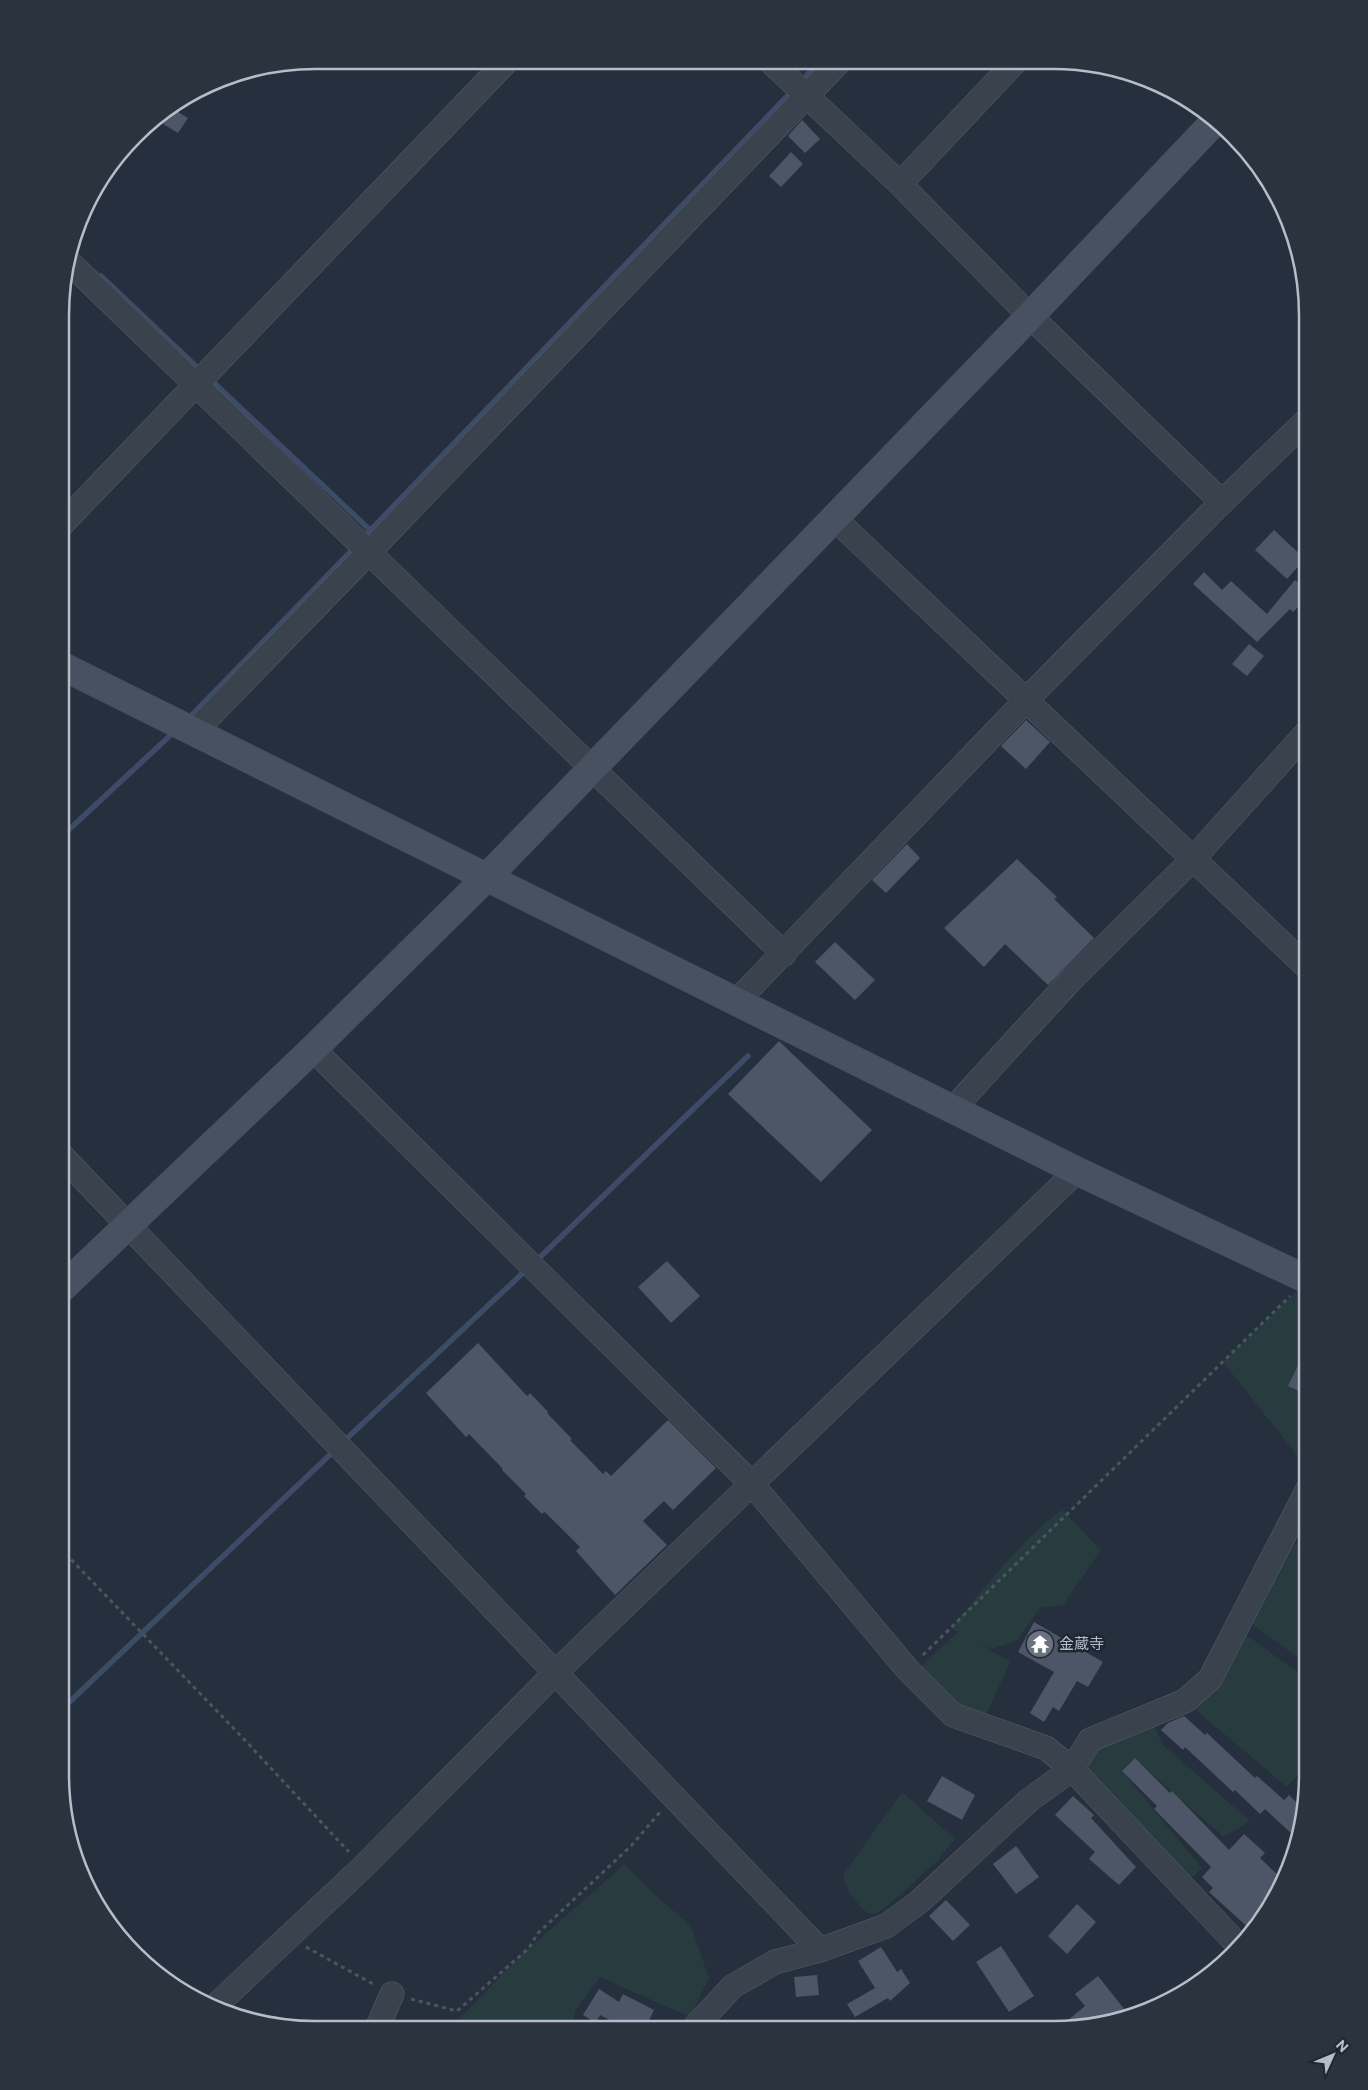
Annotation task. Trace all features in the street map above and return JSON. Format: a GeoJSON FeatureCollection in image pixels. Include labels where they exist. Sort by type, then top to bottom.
{"type":"FeatureCollection","features":[{"type":"Feature","properties":{"kind":"street"},"geometry":{"type":"LineString","coordinates":[[69,517],[498,69]]}},
{"type":"Feature","properties":{"kind":"street"},"geometry":{"type":"LineString","coordinates":[[778,69],[900,184],[1030,316],[1222,502]]}},
{"type":"Feature","properties":{"kind":"street"},"geometry":{"type":"LineString","coordinates":[[194,732],[832,69]]}},
{"type":"Feature","properties":{"kind":"street"},"geometry":{"type":"LineString","coordinates":[[900,184],[1008,69]]}},
{"type":"Feature","properties":{"kind":"street"},"geometry":{"type":"LineString","coordinates":[[69,1281],[313,1049],[487,877],[835,519],[1210,126]]}},
{"type":"Feature","properties":{"kind":"street"},"geometry":{"type":"LineString","coordinates":[[73,266],[196,383],[590,769],[784,954]]}},
{"type":"Feature","properties":{"kind":"street"},"geometry":{"type":"LineString","coordinates":[[736,1002],[1026,700],[1222,502],[1299,428]]}},
{"type":"Feature","properties":{"kind":"street"},"geometry":{"type":"LineString","coordinates":[[835,519],[1299,960]]}},
{"type":"Feature","properties":{"kind":"street"},"geometry":{"type":"LineString","coordinates":[[69,670],[1077,1171],[1299,1276]]}},
{"type":"Feature","properties":{"kind":"street"},"geometry":{"type":"LineString","coordinates":[[953,1109],[1069,982],[1192,860],[1299,740]]}},
{"type":"Feature","properties":{"kind":"street"},"geometry":{"type":"LineString","coordinates":[[313,1049],[752,1484],[908,1670],[953,1715],[1046,1748],[1072,1769],[1234,1941]]}},
{"type":"Feature","properties":{"kind":"street"},"geometry":{"type":"LineString","coordinates":[[69,1163],[820,1950]]}},
{"type":"Feature","properties":{"kind":"street"},"geometry":{"type":"LineString","coordinates":[[219,2002],[363,1867],[555,1673],[1077,1171]]}},
{"type":"Feature","properties":{"kind":"street"},"geometry":{"type":"LineString","coordinates":[[700,2021],[733,1986],[775,1962],[820,1950],[886,1926],[919,1902],[1028,1801],[1072,1769],[1090,1740],[1185,1701],[1210,1679],[1299,1506]]}},
{"type":"Feature","properties":{"kind":"street"},"geometry":{"type":"LineString","coordinates":[[381,2021],[392,1994]]}},
{"type":"Feature","properties":{"kind":"path"},"geometry":{"type":"LineString","coordinates":[[908,1670],[1299,1289]]}},
{"type":"Feature","properties":{"kind":"path"},"geometry":{"type":"LineString","coordinates":[[69,1557],[241,1736],[363,1867]]}},
{"type":"Feature","properties":{"kind":"path"},"geometry":{"type":"LineString","coordinates":[[288,1937],[392,1994],[457,2011],[529,1948],[538,1933],[631,1846],[674,1798]]}},
{"type":"Feature","properties":{"kind":"green space"},"geometry":{"type":"Polygon","coordinates":[[[1299,1289],[1299,1458],[1223,1362],[1299,1289]]]}},
{"type":"Feature","properties":{"kind":"green space"},"geometry":{"type":"Polygon","coordinates":[[[1062,1510],[1101,1550],[1063,1605],[1040,1608],[1016,1641],[991,1649],[975,1640],[1010,1662],[983,1722],[913,1674],[958,1632],[951,1628],[1017,1551],[1031,1536],[1062,1510]]]}},
{"type":"Feature","properties":{"kind":"green space"},"geometry":{"type":"Polygon","coordinates":[[[1290,1540],[1299,1546],[1299,1658],[1252,1624],[1290,1540]]]}},
{"type":"Feature","properties":{"kind":"green space"},"geometry":{"type":"Polygon","coordinates":[[[1245,1634],[1299,1673],[1299,1774],[1287,1787],[1185,1701],[1245,1634]]]}},
{"type":"Feature","properties":{"kind":"green space"},"geometry":{"type":"Polygon","coordinates":[[[1150,1716],[1162,1744],[1250,1821],[1224,1837],[1135,1759],[1122,1771],[1202,1868],[1190,1879],[1079,1768],[1090,1740],[1150,1716]]]}},
{"type":"Feature","properties":{"kind":"green space"},"geometry":{"type":"Polygon","coordinates":[[[902,1792],[955,1839],[936,1862],[904,1892],[878,1913],[868,1914],[850,1895],[843,1875],[902,1792]]]}},
{"type":"Feature","properties":{"kind":"green space"},"geometry":{"type":"Polygon","coordinates":[[[625,1864],[654,1894],[691,1926],[709,1978],[690,2017],[600,1977],[575,2011],[574,2021],[459,2021],[520,1956],[625,1864]]]}},
{"type":"Feature","properties":{"kind":"building"},"geometry":{"type":"Polygon","coordinates":[[[177,111],[188,118],[178,133],[163,124],[177,111]]]}},
{"type":"Feature","properties":{"kind":"building"},"geometry":{"type":"Polygon","coordinates":[[[802,120],[820,139],[805,153],[788,136],[802,120]]]}},
{"type":"Feature","properties":{"kind":"building"},"geometry":{"type":"Polygon","coordinates":[[[791,152],[803,164],[781,187],[769,176],[791,152]]]}},
{"type":"Feature","properties":{"kind":"building"},"geometry":{"type":"Polygon","coordinates":[[[1274,530],[1299,553],[1299,566],[1287,579],[1255,550],[1274,530]]]}},
{"type":"Feature","properties":{"kind":"building"},"geometry":{"type":"Polygon","coordinates":[[[1204,572],[1222,590],[1231,581],[1267,614],[1295,580],[1299,583],[1299,608],[1293,612],[1290,609],[1257,642],[1193,584],[1204,572]]]}},
{"type":"Feature","properties":{"kind":"building"},"geometry":{"type":"Polygon","coordinates":[[[1249,644],[1264,656],[1247,676],[1232,664],[1249,644]]]}},
{"type":"Feature","properties":{"kind":"building"},"geometry":{"type":"Polygon","coordinates":[[[1026,720],[1050,742],[1026,769],[1001,746],[1026,720]]]}},
{"type":"Feature","properties":{"kind":"building"},"geometry":{"type":"Polygon","coordinates":[[[907,844],[920,858],[886,893],[872,880],[907,844]]]}},
{"type":"Feature","properties":{"kind":"building"},"geometry":{"type":"Polygon","coordinates":[[[1017,859],[1057,897],[1054,899],[1094,938],[1048,985],[1005,944],[984,967],[944,928],[1017,859]]]}},
{"type":"Feature","properties":{"kind":"building"},"geometry":{"type":"Polygon","coordinates":[[[835,942],[875,980],[855,1000],[815,962],[835,942]]]}},
{"type":"Feature","properties":{"kind":"building"},"geometry":{"type":"Polygon","coordinates":[[[779,1041],[872,1130],[821,1182],[728,1094],[779,1041]]]}},
{"type":"Feature","properties":{"kind":"building"},"geometry":{"type":"Polygon","coordinates":[[[667,1261],[700,1296],[671,1323],[638,1287],[667,1261]]]}},
{"type":"Feature","properties":{"kind":"building"},"geometry":{"type":"Polygon","coordinates":[[[478,1343],[527,1396],[530,1393],[572,1439],[570,1440],[603,1474],[606,1471],[611,1476],[668,1420],[716,1468],[673,1510],[664,1501],[643,1521],[667,1545],[615,1595],[576,1551],[580,1547],[545,1512],[542,1514],[524,1496],[526,1494],[503,1469],[469,1434],[466,1437],[426,1393],[478,1343]]]}},
{"type":"Feature","properties":{"kind":"building"},"geometry":{"type":"Polygon","coordinates":[[[1299,1363],[1299,1391],[1288,1386],[1299,1363]]]}},
{"type":"Feature","properties":{"kind":"building"},"geometry":{"type":"Polygon","coordinates":[[[1034,1622],[1103,1662],[1088,1687],[1077,1681],[1059,1711],[1053,1707],[1044,1722],[1030,1713],[1054,1672],[1018,1652],[1034,1622]]]}},
{"type":"Feature","properties":{"kind":"building"},"geometry":{"type":"Polygon","coordinates":[[[1184,1716],[1205,1735],[1207,1733],[1255,1778],[1257,1776],[1284,1800],[1289,1795],[1297,1803],[1292,1834],[1265,1809],[1260,1814],[1235,1790],[1233,1792],[1185,1747],[1183,1750],[1161,1730],[1168,1723],[1184,1716]]]}},
{"type":"Feature","properties":{"kind":"building"},"geometry":{"type":"Polygon","coordinates":[[[1135,1758],[1170,1793],[1172,1791],[1229,1850],[1244,1834],[1265,1853],[1260,1858],[1278,1875],[1258,1912],[1247,1926],[1209,1892],[1213,1888],[1202,1877],[1211,1867],[1154,1809],[1157,1806],[1122,1771],[1135,1758]]]}},
{"type":"Feature","properties":{"kind":"building"},"geometry":{"type":"Polygon","coordinates":[[[942,1776],[975,1795],[962,1820],[927,1801],[942,1776]]]}},
{"type":"Feature","properties":{"kind":"building"},"geometry":{"type":"Polygon","coordinates":[[[1073,1796],[1094,1815],[1091,1818],[1136,1867],[1119,1885],[1089,1859],[1095,1852],[1055,1815],[1073,1796]]]}},
{"type":"Feature","properties":{"kind":"building"},"geometry":{"type":"Polygon","coordinates":[[[1016,1846],[1039,1877],[1016,1894],[993,1864],[1016,1846]]]}},
{"type":"Feature","properties":{"kind":"building"},"geometry":{"type":"Polygon","coordinates":[[[946,1900],[970,1925],[953,1941],[929,1916],[946,1900]]]}},
{"type":"Feature","properties":{"kind":"building"},"geometry":{"type":"Polygon","coordinates":[[[1077,1904],[1096,1922],[1067,1954],[1048,1936],[1077,1904]]]}},
{"type":"Feature","properties":{"kind":"building"},"geometry":{"type":"Polygon","coordinates":[[[1001,1946],[1034,1996],[1009,2012],[976,1962],[1001,1946]]]}},
{"type":"Feature","properties":{"kind":"building"},"geometry":{"type":"Polygon","coordinates":[[[881,1947],[897,1972],[901,1969],[910,1983],[890,2001],[888,1998],[855,2017],[847,2004],[875,1988],[858,1961],[881,1947]]]}},
{"type":"Feature","properties":{"kind":"building"},"geometry":{"type":"Polygon","coordinates":[[[817,1975],[819,1995],[796,1997],[794,1977],[817,1975]]]}},
{"type":"Feature","properties":{"kind":"building"},"geometry":{"type":"Polygon","coordinates":[[[1098,1976],[1125,2010],[1101,2017],[1067,2021],[1085,2006],[1075,1994],[1098,1976]]]}},
{"type":"Feature","properties":{"kind":"building"},"geometry":{"type":"Polygon","coordinates":[[[599,1989],[619,2002],[623,1994],[654,2010],[649,2021],[612,2021],[600,2015],[597,2021],[593,2021],[583,2015],[599,1989]]]}},
{"type":"Feature","properties":{"kind":"waterway"},"geometry":{"type":"LineString","coordinates":[[801,82],[812,69]]}},
{"type":"Feature","properties":{"kind":"waterway"},"geometry":{"type":"LineString","coordinates":[[363,538],[793,90]]}},
{"type":"Feature","properties":{"kind":"waterway"},"geometry":{"type":"LineString","coordinates":[[101,276],[201,371]]}},
{"type":"Feature","properties":{"kind":"waterway"},"geometry":{"type":"LineString","coordinates":[[210,379],[370,530]]}},
{"type":"Feature","properties":{"kind":"waterway"},"geometry":{"type":"LineString","coordinates":[[187,720],[355,547]]}},
{"type":"Feature","properties":{"kind":"waterway"},"geometry":{"type":"LineString","coordinates":[[69,830],[175,731]]}},
{"type":"Feature","properties":{"kind":"waterway"},"geometry":{"type":"LineString","coordinates":[[536,1261],[748,1056]]}},
{"type":"Feature","properties":{"kind":"waterway"},"geometry":{"type":"LineString","coordinates":[[342,1443],[527,1269]]}},
{"type":"Feature","properties":{"kind":"waterway"},"geometry":{"type":"LineString","coordinates":[[69,1702],[336,1449]]}},
{"type":"Feature","properties":{"kind":"place","name":"金蔵寺"},"geometry":{"type":"Point","coordinates":[1040,1644]}}]}
